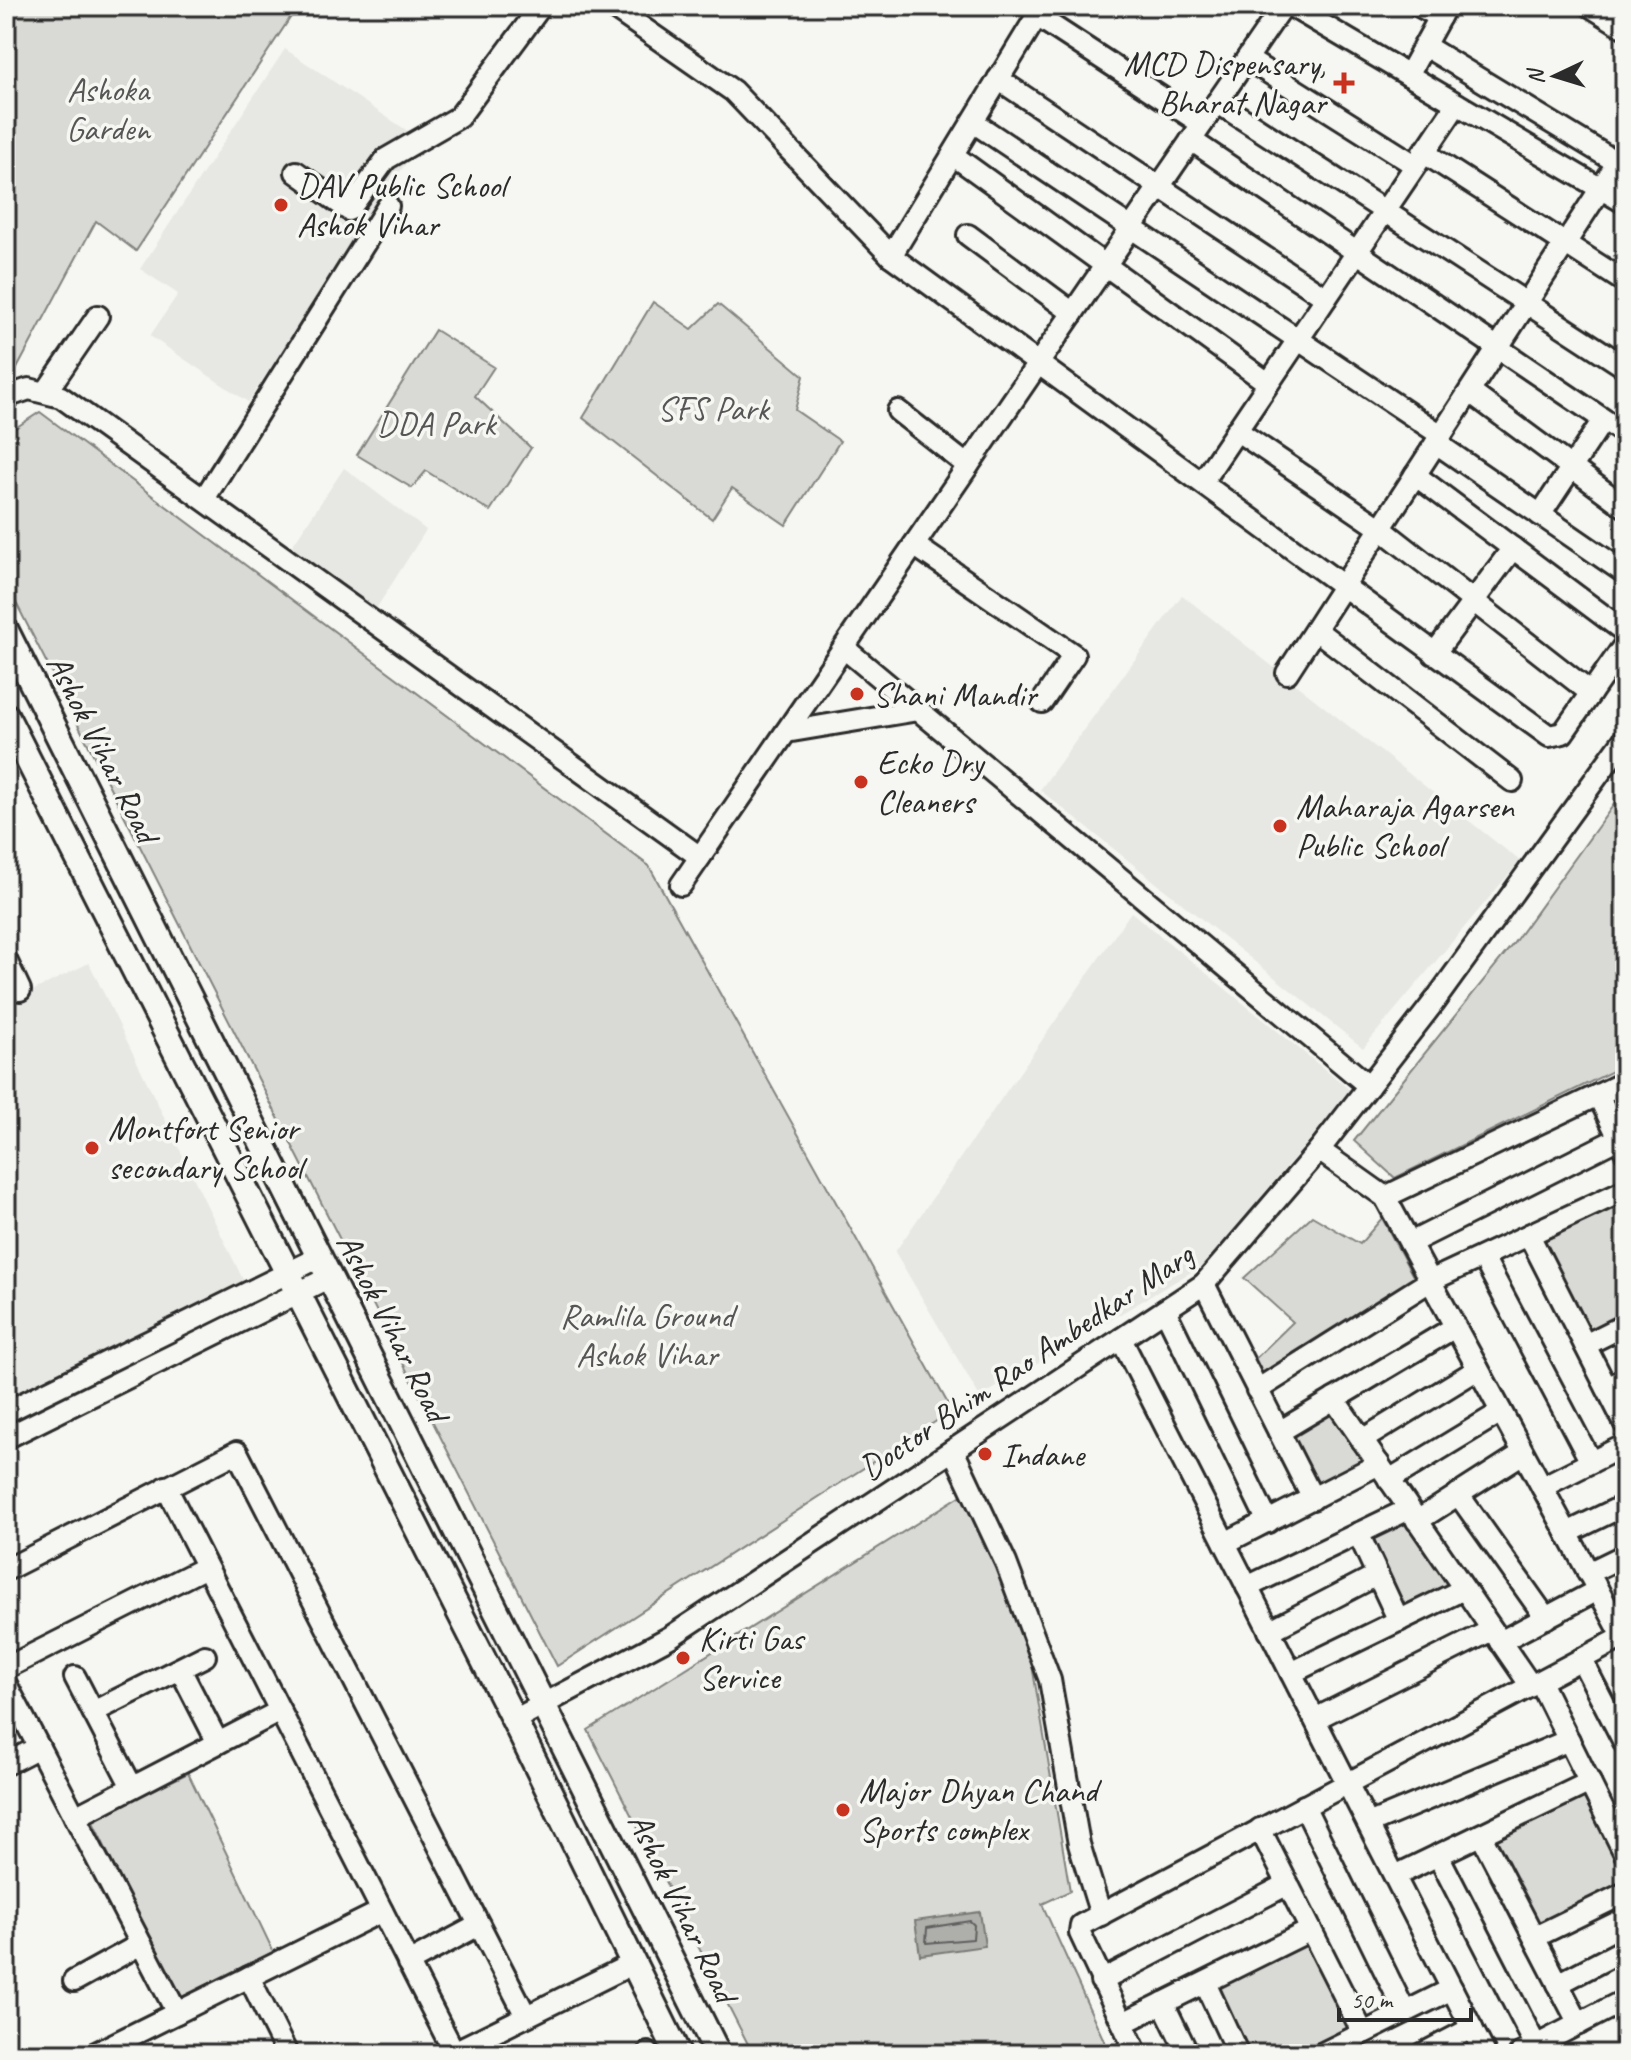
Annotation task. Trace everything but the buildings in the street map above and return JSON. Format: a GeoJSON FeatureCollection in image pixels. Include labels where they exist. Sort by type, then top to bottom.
{"type":"FeatureCollection","features":[{"type":"Feature","properties":{"kind":"main road","name":"Ashok Vihar Road"},"geometry":{"type":"LineString","coordinates":[[6,631],[718,2054]]}},
{"type":"Feature","properties":{"kind":"main road","name":"Ashok Vihar Road"},"geometry":{"type":"LineString","coordinates":[[6,716],[514,1720],[678,2054]]}},
{"type":"Feature","properties":{"kind":"street"},"geometry":{"type":"LineString","coordinates":[[296,172],[349,210],[386,159],[459,117],[541,6]]}},
{"type":"Feature","properties":{"kind":"street"},"geometry":{"type":"LineString","coordinates":[[611,6],[733,91],[891,256],[1549,736],[1563,733],[1625,644]]}},
{"type":"Feature","properties":{"kind":"street"},"geometry":{"type":"LineString","coordinates":[[681,885],[1283,6]]}},
{"type":"Feature","properties":{"kind":"street"},"geometry":{"type":"LineString","coordinates":[[1291,6],[1625,203]]}},
{"type":"Feature","properties":{"kind":"street"},"geometry":{"type":"LineString","coordinates":[[1408,75],[1443,12],[1419,6]]}},
{"type":"Feature","properties":{"kind":"street"},"geometry":{"type":"LineString","coordinates":[[1590,6],[1625,28]]}},
{"type":"Feature","properties":{"kind":"street"},"geometry":{"type":"LineString","coordinates":[[891,256],[1040,11],[1355,254],[1625,434]]}},
{"type":"Feature","properties":{"kind":"street"},"geometry":{"type":"LineString","coordinates":[[1287,673],[1622,157],[1425,46]]}},
{"type":"Feature","properties":{"kind":"street"},"geometry":{"type":"LineString","coordinates":[[1247,59],[1625,282]]}},
{"type":"Feature","properties":{"kind":"street"},"geometry":{"type":"LineString","coordinates":[[998,79],[1326,298]]}},
{"type":"Feature","properties":{"kind":"street"},"geometry":{"type":"LineString","coordinates":[[1217,102],[1625,367]]}},
{"type":"Feature","properties":{"kind":"street"},"geometry":{"type":"LineString","coordinates":[[1202,482],[1457,104]]}},
{"type":"Feature","properties":{"kind":"street"},"geometry":{"type":"LineString","coordinates":[[973,122],[1439,439],[1540,515],[1625,573]]}},
{"type":"Feature","properties":{"kind":"street"},"geometry":{"type":"LineString","coordinates":[[953,155],[1268,383]]}},
{"type":"Feature","properties":{"kind":"street"},"geometry":{"type":"LineString","coordinates":[[204,499],[388,206]]}},
{"type":"Feature","properties":{"kind":"street"},"geometry":{"type":"LineString","coordinates":[[968,235],[1073,313]]}},
{"type":"Feature","properties":{"kind":"street"},"geometry":{"type":"LineString","coordinates":[[46,392],[98,316]]}},
{"type":"Feature","properties":{"kind":"street"},"geometry":{"type":"LineString","coordinates":[[6,397],[29,389],[61,397],[700,857]]}},
{"type":"Feature","properties":{"kind":"street"},"geometry":{"type":"LineString","coordinates":[[1470,392],[1625,507]]}},
{"type":"Feature","properties":{"kind":"street"},"geometry":{"type":"LineString","coordinates":[[898,411],[968,466]]}},
{"type":"Feature","properties":{"kind":"street"},"geometry":{"type":"LineString","coordinates":[[1540,515],[1603,420]]}},
{"type":"Feature","properties":{"kind":"street"},"geometry":{"type":"LineString","coordinates":[[1236,430],[1380,528],[1591,693]]}},
{"type":"Feature","properties":{"kind":"street"},"geometry":{"type":"LineString","coordinates":[[1415,475],[1625,632]]}},
{"type":"Feature","properties":{"kind":"street"},"geometry":{"type":"LineString","coordinates":[[914,545],[1074,655],[1042,702]]}},
{"type":"Feature","properties":{"kind":"street"},"geometry":{"type":"LineString","coordinates":[[1434,654],[1513,548]]}},
{"type":"Feature","properties":{"kind":"street"},"geometry":{"type":"LineString","coordinates":[[1316,630],[1512,781]]}},
{"type":"Feature","properties":{"kind":"street"},"geometry":{"type":"LineString","coordinates":[[844,648],[1369,1086]]}},
{"type":"Feature","properties":{"kind":"street"},"geometry":{"type":"LineString","coordinates":[[786,732],[918,710]]}},
{"type":"Feature","properties":{"kind":"street","name":"Doctor Bhim Rao Ambedkar Marg"},"geometry":{"type":"LineString","coordinates":[[514,1720],[670,1637],[1204,1284],[1319,1150],[1434,1002],[1625,738]]}},
{"type":"Feature","properties":{"kind":"street"},"geometry":{"type":"LineString","coordinates":[[6,960],[20,990]]}},
{"type":"Feature","properties":{"kind":"street"},"geometry":{"type":"LineString","coordinates":[[1385,1197],[1625,1082]]}},
{"type":"Feature","properties":{"kind":"street"},"geometry":{"type":"LineString","coordinates":[[1410,1243],[1622,1144],[1598,1095]]}},
{"type":"Feature","properties":{"kind":"street"},"geometry":{"type":"LineString","coordinates":[[1137,2054],[1079,1929],[1260,1829],[1624,1639],[1385,1197],[1319,1150]]}},
{"type":"Feature","properties":{"kind":"street"},"geometry":{"type":"LineString","coordinates":[[1257,1390],[1430,1281],[1625,1190]]}},
{"type":"Feature","properties":{"kind":"street"},"geometry":{"type":"LineString","coordinates":[[1529,1235],[1585,1345],[1616,1383],[1625,1424]]}},
{"type":"Feature","properties":{"kind":"street"},"geometry":{"type":"LineString","coordinates":[[1483,1257],[1591,1462]]}},
{"type":"Feature","properties":{"kind":"street"},"geometry":{"type":"LineString","coordinates":[[6,1438],[325,1267]]}},
{"type":"Feature","properties":{"kind":"street"},"geometry":{"type":"LineString","coordinates":[[6,1412],[291,1284]]}},
{"type":"Feature","properties":{"kind":"street"},"geometry":{"type":"LineString","coordinates":[[1204,1284],[1313,1499]]}},
{"type":"Feature","properties":{"kind":"street"},"geometry":{"type":"LineString","coordinates":[[1165,1310],[1268,1522]]}},
{"type":"Feature","properties":{"kind":"street"},"geometry":{"type":"LineString","coordinates":[[1585,1345],[1625,1325]]}},
{"type":"Feature","properties":{"kind":"street"},"geometry":{"type":"LineString","coordinates":[[1279,1432],[1455,1327]]}},
{"type":"Feature","properties":{"kind":"street"},"geometry":{"type":"LineString","coordinates":[[1121,1339],[1485,2054]]}},
{"type":"Feature","properties":{"kind":"street"},"geometry":{"type":"LineString","coordinates":[[1362,1440],[1478,1369]]}},
{"type":"Feature","properties":{"kind":"street"},"geometry":{"type":"LineString","coordinates":[[1334,1399],[1496,1636],[1535,1684],[1569,1740],[1625,1854]]}},
{"type":"Feature","properties":{"kind":"street"},"geometry":{"type":"LineString","coordinates":[[1225,1543],[1313,1499],[1384,1472],[1501,1412]]}},
{"type":"Feature","properties":{"kind":"street"},"geometry":{"type":"LineString","coordinates":[[1542,1487],[1625,1445]]}},
{"type":"Feature","properties":{"kind":"street"},"geometry":{"type":"LineString","coordinates":[[953,1450],[1006,1563],[1050,1680],[1079,1844],[1101,1915]]}},
{"type":"Feature","properties":{"kind":"street"},"geometry":{"type":"LineString","coordinates":[[6,1570],[237,1452],[526,2016]]}},
{"type":"Feature","properties":{"kind":"street"},"geometry":{"type":"LineString","coordinates":[[1247,1587],[1358,1533],[1413,1515],[1458,1494],[1523,1453]]}},
{"type":"Feature","properties":{"kind":"street"},"geometry":{"type":"LineString","coordinates":[[166,1487],[451,2053],[634,1963]]}},
{"type":"Feature","properties":{"kind":"street"},"geometry":{"type":"LineString","coordinates":[[1458,1494],[1546,1618]]}},
{"type":"Feature","properties":{"kind":"street"},"geometry":{"type":"LineString","coordinates":[[1567,1533],[1625,1505]]}},
{"type":"Feature","properties":{"kind":"street"},"geometry":{"type":"LineString","coordinates":[[1358,1533],[1399,1621]]}},
{"type":"Feature","properties":{"kind":"street"},"geometry":{"type":"LineString","coordinates":[[1315,1719],[1496,1636],[1546,1618],[1625,1555]]}},
{"type":"Feature","properties":{"kind":"street"},"geometry":{"type":"LineString","coordinates":[[6,1668],[206,1567]]}},
{"type":"Feature","properties":{"kind":"street"},"geometry":{"type":"LineString","coordinates":[[1269,1631],[1377,1575]]}},
{"type":"Feature","properties":{"kind":"street"},"geometry":{"type":"LineString","coordinates":[[1291,1673],[1464,1589]]}},
{"type":"Feature","properties":{"kind":"street"},"geometry":{"type":"LineString","coordinates":[[93,1712],[205,1656]]}},
{"type":"Feature","properties":{"kind":"street"},"geometry":{"type":"LineString","coordinates":[[1581,1659],[1625,1744]]}},
{"type":"Feature","properties":{"kind":"street"},"geometry":{"type":"LineString","coordinates":[[180,1669],[218,1743]]}},
{"type":"Feature","properties":{"kind":"street"},"geometry":{"type":"LineString","coordinates":[[75,1677],[132,1787]]}},
{"type":"Feature","properties":{"kind":"street"},"geometry":{"type":"LineString","coordinates":[[6,1684],[177,2013]]}},
{"type":"Feature","properties":{"kind":"street"},"geometry":{"type":"LineString","coordinates":[[75,1817],[280,1711]]}},
{"type":"Feature","properties":{"kind":"street"},"geometry":{"type":"LineString","coordinates":[[1368,1824],[1569,1740]]}},
{"type":"Feature","properties":{"kind":"street"},"geometry":{"type":"LineString","coordinates":[[6,1764],[39,1747]]}},
{"type":"Feature","properties":{"kind":"street"},"geometry":{"type":"LineString","coordinates":[[1395,1876],[1590,1782]]}},
{"type":"Feature","properties":{"kind":"street"},"geometry":{"type":"LineString","coordinates":[[1304,1806],[1405,2012]]}},
{"type":"Feature","properties":{"kind":"street"},"geometry":{"type":"LineString","coordinates":[[1260,1829],[1363,2033]]}},
{"type":"Feature","properties":{"kind":"street"},"geometry":{"type":"LineString","coordinates":[[1481,1835],[1579,2024]]}},
{"type":"Feature","properties":{"kind":"street"},"geometry":{"type":"LineString","coordinates":[[1438,1855],[1528,2050],[1625,2000]]}},
{"type":"Feature","properties":{"kind":"street"},"geometry":{"type":"LineString","coordinates":[[1101,1981],[1288,1884]]}},
{"type":"Feature","properties":{"kind":"street"},"geometry":{"type":"LineString","coordinates":[[1535,1937],[1625,1893]]}},
{"type":"Feature","properties":{"kind":"street"},"geometry":{"type":"LineString","coordinates":[[107,2051],[382,1911]]}},
{"type":"Feature","properties":{"kind":"street"},"geometry":{"type":"LineString","coordinates":[[408,1963],[479,1925]]}},
{"type":"Feature","properties":{"kind":"street"},"geometry":{"type":"LineString","coordinates":[[1123,2023],[1311,1930]]}},
{"type":"Feature","properties":{"kind":"street"},"geometry":{"type":"LineString","coordinates":[[74,1981],[141,1944]]}},
{"type":"Feature","properties":{"kind":"street"},"geometry":{"type":"LineString","coordinates":[[1558,1984],[1625,1949]]}},
{"type":"Feature","properties":{"kind":"street"},"geometry":{"type":"LineString","coordinates":[[249,1977],[287,2054]]}},
{"type":"Feature","properties":{"kind":"street"},"geometry":{"type":"LineString","coordinates":[[1205,1983],[1238,2054]]}},
{"type":"Feature","properties":{"kind":"street"},"geometry":{"type":"LineString","coordinates":[[1321,2054],[1452,1989]]}},
{"type":"Feature","properties":{"kind":"street"},"geometry":{"type":"LineString","coordinates":[[1163,2003],[1188,2054]]}},
{"type":"Feature","properties":{"kind":"street"},"geometry":{"type":"LineString","coordinates":[[1422,2054],[1472,2028]]}},
{"type":"Feature","properties":{"kind":"shaded area","name":"DAV Public School Ashok Vihar"},"geometry":{"type":"Polygon","coordinates":[[[285,49],[421,140],[248,402],[150,336],[178,294],[140,269],[285,49]]]}},
{"type":"Feature","properties":{"kind":"shaded area"},"geometry":{"type":"Polygon","coordinates":[[[344,468],[426,530],[374,612],[290,549],[344,468]]]}},
{"type":"Feature","properties":{"kind":"shaded area","name":"Maharaja Agarsen Public School"},"geometry":{"type":"Polygon","coordinates":[[[1182,595],[1520,861],[1363,1048],[1040,790],[1182,595]]]}},
{"type":"Feature","properties":{"kind":"shaded area"},"geometry":{"type":"Polygon","coordinates":[[[1131,912],[1351,1091],[1203,1265],[980,1397],[895,1252],[1131,912]]]}},
{"type":"Feature","properties":{"kind":"shaded area","name":"Montfort Senior secondary School"},"geometry":{"type":"Polygon","coordinates":[[[89,963],[249,1292],[6,1411],[6,1004],[89,963]]]}},
{"type":"Feature","properties":{"kind":"green space","name":"Ashoka Garden"},"geometry":{"type":"Polygon","coordinates":[[[6,6],[298,6],[136,251],[96,221],[13,376],[6,381],[6,6]]]}},
{"type":"Feature","properties":{"kind":"green space","name":"SFS Park"},"geometry":{"type":"Polygon","coordinates":[[[653,302],[692,329],[718,304],[804,376],[795,410],[840,441],[786,525],[732,488],[712,519],[583,418],[653,302]]]}},
{"type":"Feature","properties":{"kind":"green space","name":"DDA Park"},"geometry":{"type":"Polygon","coordinates":[[[435,330],[494,367],[475,396],[531,448],[490,511],[426,471],[412,488],[357,455],[435,330]]]}},
{"type":"Feature","properties":{"kind":"green space","name":"Ramlila Ground Ashok Vihar"},"geometry":{"type":"Polygon","coordinates":[[[40,412],[649,866],[952,1411],[557,1666],[6,583],[6,434],[40,412]]]}},
{"type":"Feature","properties":{"kind":"green space"},"geometry":{"type":"Polygon","coordinates":[[[1625,789],[1625,1065],[1395,1178],[1354,1141],[1513,944],[1625,789]]]}},
{"type":"Feature","properties":{"kind":"green space"},"geometry":{"type":"Polygon","coordinates":[[[1625,1196],[1625,1313],[1587,1332],[1542,1237],[1625,1196]]]}},
{"type":"Feature","properties":{"kind":"green space"},"geometry":{"type":"Polygon","coordinates":[[[1312,1216],[1360,1244],[1382,1218],[1414,1278],[1262,1376],[1254,1360],[1293,1322],[1244,1278],[1312,1216]]]}},
{"type":"Feature","properties":{"kind":"green space"},"geometry":{"type":"Polygon","coordinates":[[[1332,1402],[1375,1463],[1314,1495],[1282,1431],[1332,1402]]]}},
{"type":"Feature","properties":{"kind":"green space","name":"Major Dhyan Chand Sports complex"},"geometry":{"type":"Polygon","coordinates":[[[965,1493],[1027,1635],[1070,1891],[1042,1904],[1110,2054],[753,2054],[588,1730],[965,1493]]]}},
{"type":"Feature","properties":{"kind":"green space"},"geometry":{"type":"Polygon","coordinates":[[[1407,1512],[1458,1589],[1400,1617],[1361,1534],[1407,1512]]]}},
{"type":"Feature","properties":{"kind":"green space"},"geometry":{"type":"Polygon","coordinates":[[[188,1773],[274,1953],[178,1999],[92,1820],[188,1773]]]}},
{"type":"Feature","properties":{"kind":"green space"},"geometry":{"type":"Polygon","coordinates":[[[1586,1788],[1625,1869],[1625,1886],[1536,1929],[1490,1835],[1586,1788]]]}},
{"type":"Feature","properties":{"kind":"green space"},"geometry":{"type":"Polygon","coordinates":[[[1306,1937],[1352,2032],[1307,2054],[1245,2054],[1211,1984],[1306,1937]]]}},
{"type":"Feature","properties":{"kind":"water"},"geometry":{"type":"Polygon","coordinates":[[[980,1912],[985,1946],[920,1955],[915,1921],[980,1912]]]}},
{"type":"Feature","properties":{"kind":"place","name":"MCD Dispensary, Bharat Nagar"},"geometry":{"type":"Point","coordinates":[1344,83]}},
{"type":"Feature","properties":{"kind":"place","name":"DAV Public School Ashok Vihar"},"geometry":{"type":"Point","coordinates":[281,205]}},
{"type":"Feature","properties":{"kind":"place","name":"Shani Mandir"},"geometry":{"type":"Point","coordinates":[857,694]}},
{"type":"Feature","properties":{"kind":"place","name":"Ecko Dry Cleaners"},"geometry":{"type":"Point","coordinates":[861,782]}},
{"type":"Feature","properties":{"kind":"place","name":"Maharaja Agarsen Public School"},"geometry":{"type":"Point","coordinates":[1280,826]}},
{"type":"Feature","properties":{"kind":"place","name":"Montfort Senior secondary School"},"geometry":{"type":"Point","coordinates":[92,1148]}},
{"type":"Feature","properties":{"kind":"place","name":"Indane"},"geometry":{"type":"Point","coordinates":[985,1454]}},
{"type":"Feature","properties":{"kind":"place","name":"Kirti Gas Service"},"geometry":{"type":"Point","coordinates":[683,1658]}},
{"type":"Feature","properties":{"kind":"place","name":"Major Dhyan Chand Sports complex"},"geometry":{"type":"Point","coordinates":[843,1810]}}]}
